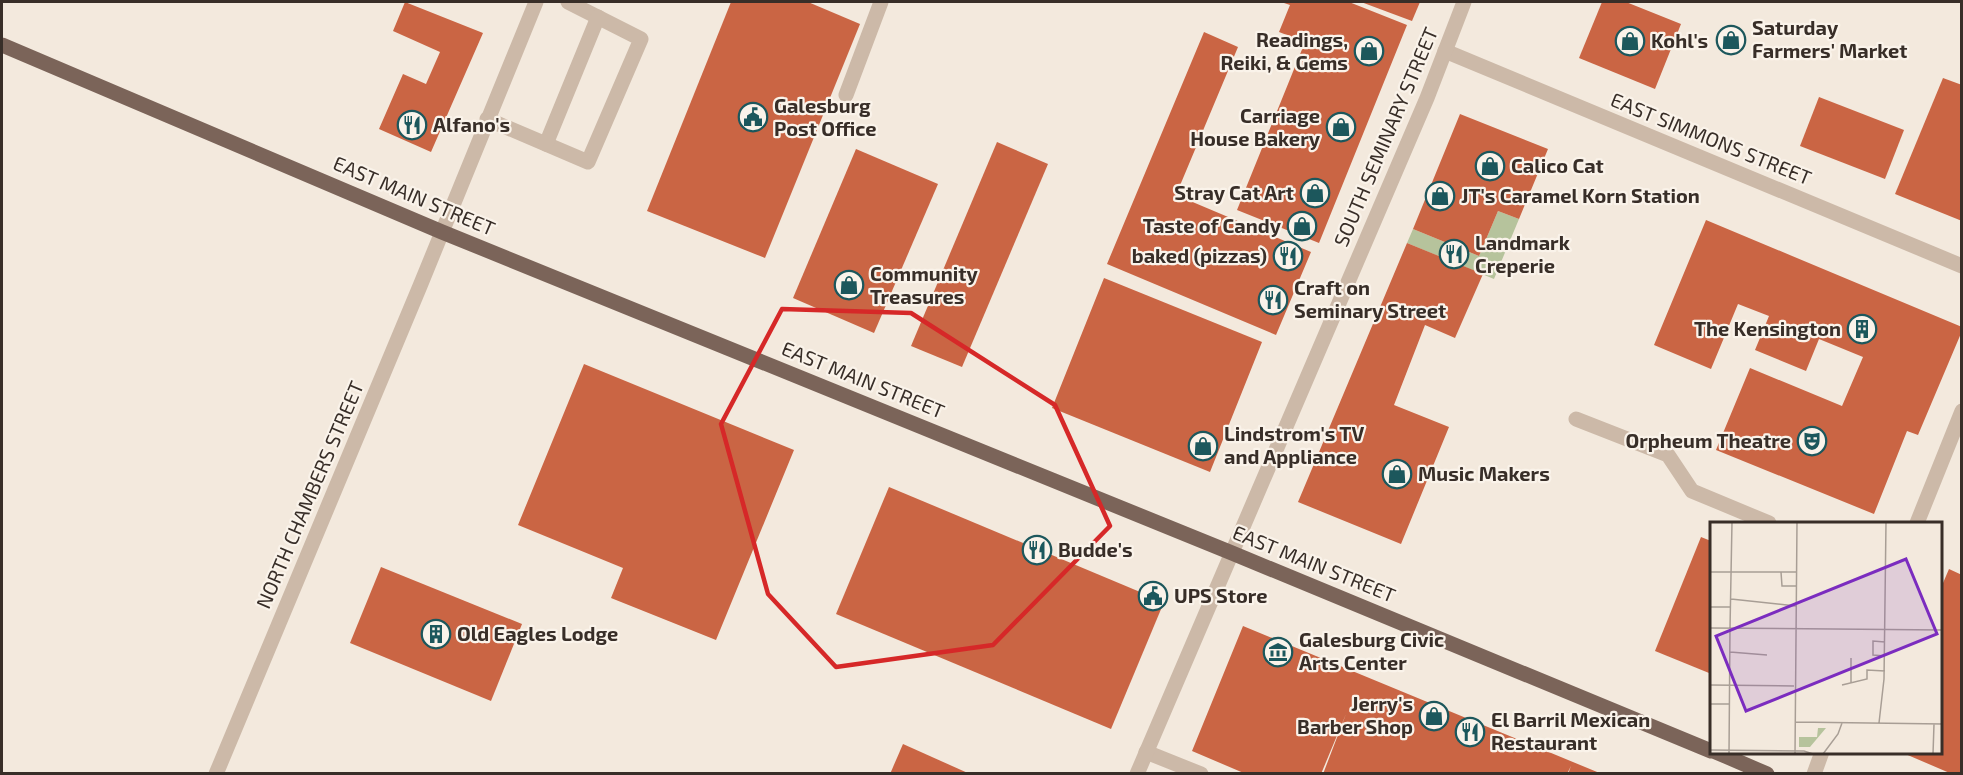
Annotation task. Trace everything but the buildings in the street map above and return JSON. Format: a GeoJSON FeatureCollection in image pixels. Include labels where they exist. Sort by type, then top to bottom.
{"type":"FeatureCollection","features":[{"type":"Feature","properties":{"kind":"main road","name":"EAST MAIN STREET"},"geometry":{"type":"LineString","coordinates":[[2,45],[442,232],[1710,750]]}},
{"type":"Feature","properties":{"kind":"main road"},"geometry":{"type":"LineString","coordinates":[[1718,754],[1767,774]]}},
{"type":"Feature","properties":{"kind":"street","name":"NORTH CHAMBERS STREET"},"geometry":{"type":"LineString","coordinates":[[216,774],[536,2]]}},
{"type":"Feature","properties":{"kind":"street"},"geometry":{"type":"LineString","coordinates":[[487,119],[588,162],[641,39],[568,2]]}},
{"type":"Feature","properties":{"kind":"street"},"geometry":{"type":"LineString","coordinates":[[846,95],[881,2]]}},
{"type":"Feature","properties":{"kind":"street","name":"SOUTH SEMINARY STREET"},"geometry":{"type":"LineString","coordinates":[[1137,774],[1464,2]]}},
{"type":"Feature","properties":{"kind":"street"},"geometry":{"type":"LineString","coordinates":[[546,144],[598,17]]}},
{"type":"Feature","properties":{"kind":"street","name":"EAST SIMMONS STREET"},"geometry":{"type":"LineString","coordinates":[[1445,51],[1962,266]]}},
{"type":"Feature","properties":{"kind":"street"},"geometry":{"type":"LineString","coordinates":[[1917,522],[1962,411]]}},
{"type":"Feature","properties":{"kind":"street"},"geometry":{"type":"LineString","coordinates":[[1575,419],[1668,455],[1692,491],[1767,522]]}},
{"type":"Feature","properties":{"kind":"street"},"geometry":{"type":"LineString","coordinates":[[1146,752],[1201,774]]}},
{"type":"Feature","properties":{"kind":"street"},"geometry":{"type":"LineString","coordinates":[[1814,774],[1822,754]]}},
{"type":"Feature","properties":{"kind":"highlighted area"},"geometry":{"type":"Polygon","coordinates":[[[782,309],[911,313],[1055,405],[1110,526],[993,645],[836,667],[768,594],[721,424],[782,309]]]}},
{"type":"Feature","properties":{"kind":"green space"},"geometry":{"type":"Polygon","coordinates":[[[1498,211],[1519,219],[1494,279],[1407,243],[1413,229],[1479,256],[1498,211]]]}},
{"type":"Feature","properties":{"kind":"place","name":"Saturday Farmers' Market"},"geometry":{"type":"Point","coordinates":[1731,40]}},
{"type":"Feature","properties":{"kind":"place","name":"Kohl's"},"geometry":{"type":"Point","coordinates":[1630,41]}},
{"type":"Feature","properties":{"kind":"place","name":"Readings, Reiki, & Gems"},"geometry":{"type":"Point","coordinates":[1369,51]}},
{"type":"Feature","properties":{"kind":"place","name":"Galesburg Post Office"},"geometry":{"type":"Point","coordinates":[753,117]}},
{"type":"Feature","properties":{"kind":"place","name":"Alfano's"},"geometry":{"type":"Point","coordinates":[412,125]}},
{"type":"Feature","properties":{"kind":"place","name":"Carriage House Bakery"},"geometry":{"type":"Point","coordinates":[1341,127]}},
{"type":"Feature","properties":{"kind":"place","name":"Calico Cat"},"geometry":{"type":"Point","coordinates":[1490,166]}},
{"type":"Feature","properties":{"kind":"place","name":"Stray Cat Art"},"geometry":{"type":"Point","coordinates":[1315,193]}},
{"type":"Feature","properties":{"kind":"place","name":"JT's Caramel Korn Station"},"geometry":{"type":"Point","coordinates":[1440,196]}},
{"type":"Feature","properties":{"kind":"place","name":"Taste of Candy"},"geometry":{"type":"Point","coordinates":[1302,226]}},
{"type":"Feature","properties":{"kind":"place","name":"Landmark Creperie"},"geometry":{"type":"Point","coordinates":[1454,254]}},
{"type":"Feature","properties":{"kind":"place","name":"baked (pizzas)"},"geometry":{"type":"Point","coordinates":[1288,256]}},
{"type":"Feature","properties":{"kind":"place","name":"Community Treasures"},"geometry":{"type":"Point","coordinates":[849,285]}},
{"type":"Feature","properties":{"kind":"place","name":"Craft on Seminary Street"},"geometry":{"type":"Point","coordinates":[1273,300]}},
{"type":"Feature","properties":{"kind":"place","name":"The Kensington"},"geometry":{"type":"Point","coordinates":[1862,329]}},
{"type":"Feature","properties":{"kind":"place","name":"Orpheum Theatre"},"geometry":{"type":"Point","coordinates":[1812,441]}},
{"type":"Feature","properties":{"kind":"place","name":"Lindstrom's TV and Appliance"},"geometry":{"type":"Point","coordinates":[1203,446]}},
{"type":"Feature","properties":{"kind":"place","name":"Music Makers"},"geometry":{"type":"Point","coordinates":[1397,474]}},
{"type":"Feature","properties":{"kind":"place","name":"Budde's"},"geometry":{"type":"Point","coordinates":[1037,550]}},
{"type":"Feature","properties":{"kind":"place","name":"UPS Store"},"geometry":{"type":"Point","coordinates":[1153,596]}},
{"type":"Feature","properties":{"kind":"place","name":"Old Eagles Lodge"},"geometry":{"type":"Point","coordinates":[436,634]}},
{"type":"Feature","properties":{"kind":"place","name":"Galesburg Civic Arts Center"},"geometry":{"type":"Point","coordinates":[1278,652]}},
{"type":"Feature","properties":{"kind":"place","name":"Jerry's Barber Shop"},"geometry":{"type":"Point","coordinates":[1434,716]}},
{"type":"Feature","properties":{"kind":"place","name":"El Barril Mexican Restaurant"},"geometry":{"type":"Point","coordinates":[1470,732]}}]}
